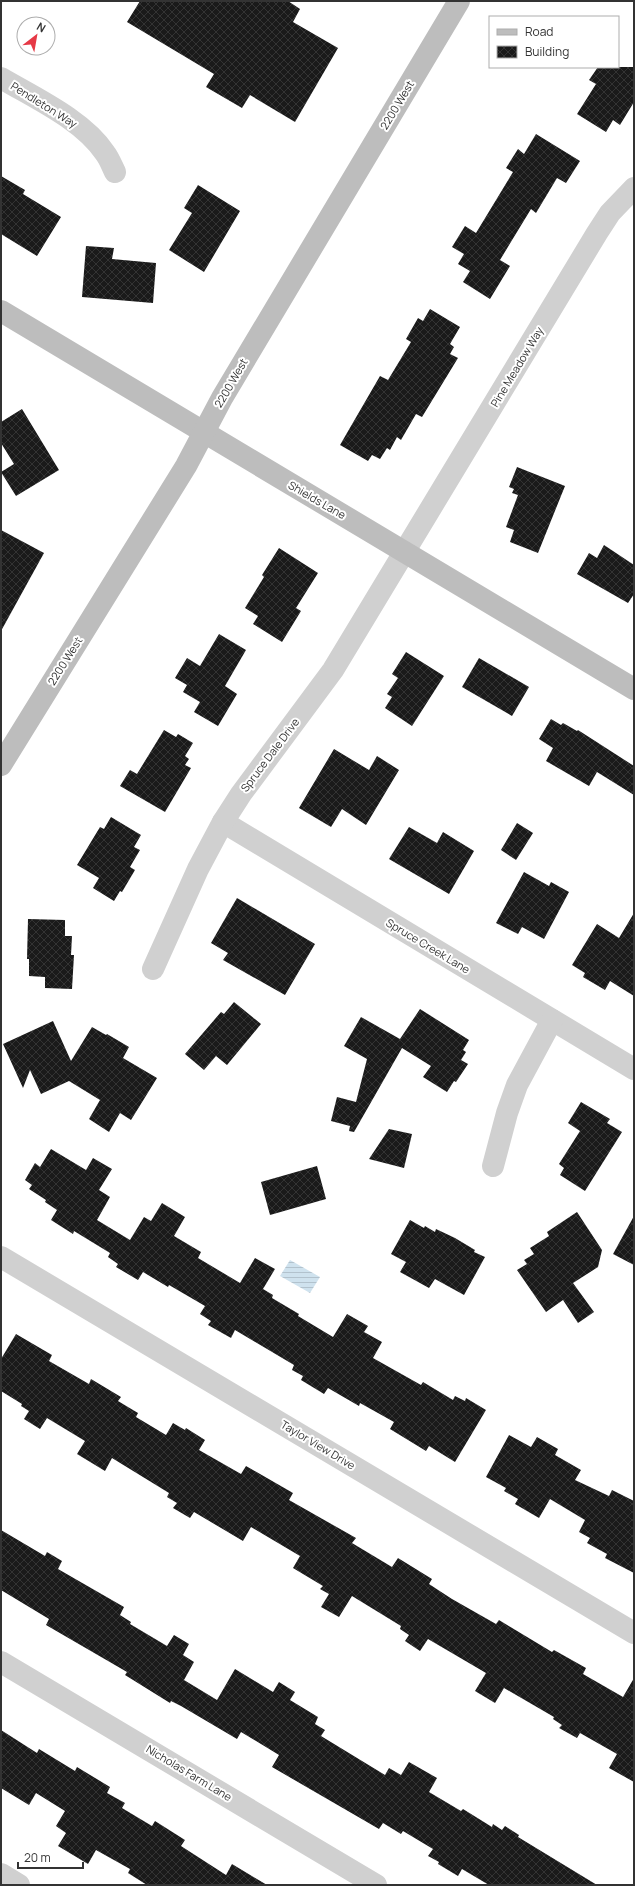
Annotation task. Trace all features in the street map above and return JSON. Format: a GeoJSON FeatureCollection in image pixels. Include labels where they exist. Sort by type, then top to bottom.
{"type":"FeatureCollection","features":[{"type":"Feature","properties":{"kind":"street","name":"2200 West"},"geometry":{"type":"LineString","coordinates":[[1,765],[186,466],[222,398],[459,1]]}},
{"type":"Feature","properties":{"kind":"street","name":"Pendleton Way"},"geometry":{"type":"LineString","coordinates":[[1,78],[76,123],[92,137],[105,153],[114,172]]}},
{"type":"Feature","properties":{"kind":"street","name":"Pine Meadow Way"},"geometry":{"type":"LineString","coordinates":[[405,551],[597,233],[610,213],[634,188]]}},
{"type":"Feature","properties":{"kind":"street","name":"Shields Lane"},"geometry":{"type":"LineString","coordinates":[[1,311],[634,689]]}},
{"type":"Feature","properties":{"kind":"street","name":"Spruce Dale Drive"},"geometry":{"type":"LineString","coordinates":[[153,969],[198,869],[223,822],[241,794],[334,670],[405,551]]}},
{"type":"Feature","properties":{"kind":"street","name":"Spruce Creek Lane"},"geometry":{"type":"LineString","coordinates":[[223,822],[634,1069]]}},
{"type":"Feature","properties":{"kind":"street"},"geometry":{"type":"LineString","coordinates":[[493,1166],[514,1092],[523,1071],[552,1020]]}},
{"type":"Feature","properties":{"kind":"street","name":"Taylor View Drive"},"geometry":{"type":"LineString","coordinates":[[1,1257],[634,1633]]}},
{"type":"Feature","properties":{"kind":"street","name":"Nicholas Farm Lane"},"geometry":{"type":"LineString","coordinates":[[1,1662],[376,1885]]}},
{"type":"Feature","properties":{"kind":"street"},"geometry":{"type":"LineString","coordinates":[[1,1874],[19,1885]]}},
{"type":"Feature","properties":{"kind":"water"},"geometry":{"type":"Polygon","coordinates":[[[290,1260],[320,1277],[310,1293],[280,1276],[290,1260]]]}},
{"type":"Feature","properties":{"kind":"building"},"geometry":{"type":"Polygon","coordinates":[[[140,1],[288,1],[300,9],[293,22],[338,48],[295,122],[250,95],[242,108],[206,87],[214,74],[127,22],[140,1]]]}},
{"type":"Feature","properties":{"kind":"building"},"geometry":{"type":"Polygon","coordinates":[[[634,67],[634,102],[620,125],[613,120],[606,132],[577,114],[596,84],[589,80],[597,68],[634,67]]]}},
{"type":"Feature","properties":{"kind":"building"},"geometry":{"type":"Polygon","coordinates":[[[536,134],[580,161],[566,183],[557,178],[536,213],[531,209],[500,260],[510,266],[490,299],[463,282],[470,271],[458,264],[464,254],[452,247],[465,226],[476,233],[513,172],[506,168],[518,149],[524,154],[536,134]]]}},
{"type":"Feature","properties":{"kind":"building"},"geometry":{"type":"Polygon","coordinates":[[[1,176],[25,190],[23,194],[61,217],[37,256],[1,234],[1,176]]]}},
{"type":"Feature","properties":{"kind":"building"},"geometry":{"type":"Polygon","coordinates":[[[198,185],[240,211],[204,272],[169,250],[192,213],[184,208],[198,185]]]}},
{"type":"Feature","properties":{"kind":"building"},"geometry":{"type":"Polygon","coordinates":[[[86,246],[114,248],[112,259],[156,263],[153,303],[82,297],[86,246]]]}},
{"type":"Feature","properties":{"kind":"building"},"geometry":{"type":"Polygon","coordinates":[[[430,309],[460,327],[450,344],[454,347],[450,354],[458,358],[422,417],[416,414],[401,440],[397,437],[390,450],[387,448],[380,459],[372,455],[368,461],[340,445],[380,376],[388,380],[411,342],[406,339],[418,318],[423,321],[430,309]]]}},
{"type":"Feature","properties":{"kind":"building"},"geometry":{"type":"Polygon","coordinates":[[[22,409],[59,470],[16,496],[1,472],[14,464],[1,443],[1,422],[22,409]]]}},
{"type":"Feature","properties":{"kind":"building"},"geometry":{"type":"Polygon","coordinates":[[[517,467],[565,486],[538,553],[510,542],[514,530],[506,527],[518,495],[512,493],[514,489],[509,487],[517,467]]]}},
{"type":"Feature","properties":{"kind":"building"},"geometry":{"type":"Polygon","coordinates":[[[1,530],[44,553],[1,631],[1,530]]]}},
{"type":"Feature","properties":{"kind":"building"},"geometry":{"type":"Polygon","coordinates":[[[604,545],[634,565],[634,594],[628,603],[577,574],[589,553],[597,558],[604,545]]]}},
{"type":"Feature","properties":{"kind":"building"},"geometry":{"type":"Polygon","coordinates":[[[279,548],[318,573],[296,608],[301,611],[282,642],[253,624],[258,616],[245,608],[264,577],[262,575],[279,548]]]}},
{"type":"Feature","properties":{"kind":"building"},"geometry":{"type":"Polygon","coordinates":[[[219,634],[246,650],[225,686],[237,694],[218,726],[194,712],[200,702],[183,692],[187,685],[175,678],[187,658],[200,666],[219,634]]]}},
{"type":"Feature","properties":{"kind":"building"},"geometry":{"type":"Polygon","coordinates":[[[406,652],[444,676],[412,726],[385,708],[392,697],[387,694],[398,678],[392,674],[406,652]]]}},
{"type":"Feature","properties":{"kind":"building"},"geometry":{"type":"Polygon","coordinates":[[[479,658],[529,687],[512,716],[462,687],[479,658]]]}},
{"type":"Feature","properties":{"kind":"building"},"geometry":{"type":"Polygon","coordinates":[[[551,719],[561,725],[563,723],[577,731],[578,730],[634,766],[634,795],[597,772],[589,786],[546,761],[553,748],[539,739],[551,719]]]}},
{"type":"Feature","properties":{"kind":"building"},"geometry":{"type":"Polygon","coordinates":[[[164,730],[176,737],[178,734],[193,743],[185,756],[189,759],[185,765],[191,768],[165,812],[120,786],[130,770],[137,774],[164,730]]]}},
{"type":"Feature","properties":{"kind":"building"},"geometry":{"type":"Polygon","coordinates":[[[334,749],[369,770],[377,756],[399,770],[366,825],[342,809],[331,827],[299,808],[334,749]]]}},
{"type":"Feature","properties":{"kind":"building"},"geometry":{"type":"Polygon","coordinates":[[[111,817],[141,835],[134,847],[140,850],[130,867],[135,870],[122,892],[120,891],[114,901],[93,888],[99,878],[77,865],[100,827],[104,829],[111,817]]]}},
{"type":"Feature","properties":{"kind":"building"},"geometry":{"type":"Polygon","coordinates":[[[517,823],[533,833],[516,860],[501,850],[517,823]]]}},
{"type":"Feature","properties":{"kind":"building"},"geometry":{"type":"Polygon","coordinates":[[[409,827],[437,843],[443,832],[474,851],[449,894],[389,859],[409,827]]]}},
{"type":"Feature","properties":{"kind":"building"},"geometry":{"type":"Polygon","coordinates":[[[524,872],[549,886],[551,882],[569,892],[544,939],[522,927],[518,934],[496,923],[524,872]]]}},
{"type":"Feature","properties":{"kind":"building"},"geometry":{"type":"Polygon","coordinates":[[[237,898],[315,944],[285,995],[223,960],[228,953],[211,943],[237,898]]]}},
{"type":"Feature","properties":{"kind":"building"},"geometry":{"type":"Polygon","coordinates":[[[634,913],[634,996],[610,981],[605,990],[583,977],[585,973],[572,965],[597,924],[619,938],[634,913]]]}},
{"type":"Feature","properties":{"kind":"building"},"geometry":{"type":"Polygon","coordinates":[[[28,919],[65,920],[65,936],[72,936],[71,955],[74,955],[72,989],[45,988],[45,977],[29,976],[29,959],[27,959],[28,919]]]}},
{"type":"Feature","properties":{"kind":"building"},"geometry":{"type":"Polygon","coordinates":[[[234,1002],[261,1024],[227,1065],[216,1056],[204,1070],[185,1054],[221,1012],[224,1014],[234,1002]]]}},
{"type":"Feature","properties":{"kind":"building"},"geometry":{"type":"Polygon","coordinates":[[[420,1009],[469,1040],[463,1050],[466,1052],[461,1060],[468,1064],[456,1082],[454,1081],[447,1092],[423,1077],[431,1066],[402,1048],[354,1132],[349,1131],[350,1126],[331,1121],[337,1097],[356,1102],[367,1059],[344,1046],[361,1017],[400,1039],[420,1009]]]}},
{"type":"Feature","properties":{"kind":"building"},"geometry":{"type":"Polygon","coordinates":[[[53,1021],[71,1061],[92,1027],[129,1047],[123,1058],[157,1078],[131,1120],[120,1113],[109,1132],[89,1119],[100,1100],[69,1081],[41,1094],[30,1070],[23,1088],[3,1044],[53,1021]]]}},
{"type":"Feature","properties":{"kind":"building"},"geometry":{"type":"Polygon","coordinates":[[[581,1102],[610,1119],[607,1123],[622,1132],[585,1191],[560,1175],[564,1168],[559,1164],[580,1131],[568,1123],[581,1102]]]}},
{"type":"Feature","properties":{"kind":"building"},"geometry":{"type":"Polygon","coordinates":[[[389,1129],[412,1134],[404,1168],[369,1159],[389,1129]]]}},
{"type":"Feature","properties":{"kind":"building"},"geometry":{"type":"Polygon","coordinates":[[[51,1149],[86,1170],[93,1158],[112,1169],[99,1190],[110,1197],[97,1220],[130,1240],[144,1217],[151,1221],[162,1203],[185,1217],[174,1236],[201,1252],[198,1258],[240,1283],[255,1258],[275,1269],[263,1289],[273,1295],[272,1298],[299,1314],[298,1316],[333,1337],[347,1314],[368,1326],[364,1332],[382,1342],[373,1358],[421,1385],[423,1382],[453,1400],[455,1396],[465,1401],[466,1398],[486,1410],[455,1462],[429,1446],[426,1451],[390,1429],[394,1422],[360,1403],[359,1406],[328,1388],[324,1394],[301,1380],[303,1376],[292,1370],[294,1365],[235,1330],[231,1338],[208,1325],[211,1321],[200,1314],[205,1306],[143,1272],[138,1280],[116,1267],[118,1264],[108,1257],[110,1253],[74,1231],[73,1234],[51,1220],[57,1210],[45,1202],[46,1200],[29,1189],[32,1185],[25,1180],[35,1163],[40,1167],[51,1149]]]}},
{"type":"Feature","properties":{"kind":"building"},"geometry":{"type":"Polygon","coordinates":[[[317,1166],[326,1199],[270,1215],[261,1182],[317,1166]]]}},
{"type":"Feature","properties":{"kind":"building"},"geometry":{"type":"Polygon","coordinates":[[[577,1212],[602,1250],[598,1267],[573,1283],[594,1312],[578,1323],[563,1300],[546,1312],[517,1270],[527,1264],[524,1260],[534,1254],[530,1248],[549,1236],[547,1232],[577,1212]]]}},
{"type":"Feature","properties":{"kind":"building"},"geometry":{"type":"Polygon","coordinates":[[[634,1216],[634,1265],[613,1254],[634,1216]]]}},
{"type":"Feature","properties":{"kind":"building"},"geometry":{"type":"Polygon","coordinates":[[[410,1220],[424,1228],[425,1226],[435,1232],[436,1229],[455,1238],[475,1250],[474,1252],[485,1257],[464,1295],[435,1279],[429,1288],[400,1272],[406,1262],[391,1254],[410,1220]]]}},
{"type":"Feature","properties":{"kind":"building"},"geometry":{"type":"Polygon","coordinates":[[[16,1334],[52,1355],[49,1361],[89,1384],[91,1379],[121,1397],[118,1401],[138,1413],[136,1417],[166,1435],[173,1423],[185,1430],[186,1428],[205,1440],[199,1450],[241,1474],[246,1466],[293,1493],[289,1500],[356,1538],[352,1543],[392,1567],[398,1558],[432,1579],[429,1584],[452,1599],[496,1624],[499,1620],[552,1652],[554,1650],[586,1668],[583,1674],[623,1697],[634,1678],[634,1782],[609,1768],[617,1754],[580,1733],[577,1738],[559,1728],[562,1725],[553,1719],[554,1717],[504,1688],[495,1703],[475,1691],[486,1673],[428,1639],[420,1651],[405,1641],[409,1635],[400,1629],[401,1626],[352,1596],[339,1617],[321,1607],[329,1594],[320,1589],[323,1586],[293,1568],[300,1556],[251,1527],[243,1541],[194,1512],[190,1518],[173,1508],[177,1503],[167,1497],[169,1493],[112,1458],[105,1471],[77,1454],[85,1441],[47,1418],[40,1429],[24,1419],[29,1411],[21,1406],[22,1404],[1,1391],[1,1359],[16,1334]]]}},
{"type":"Feature","properties":{"kind":"building"},"geometry":{"type":"Polygon","coordinates":[[[509,1435],[531,1447],[537,1437],[558,1449],[555,1455],[581,1470],[575,1480],[609,1496],[612,1490],[634,1501],[634,1573],[605,1558],[607,1554],[587,1543],[590,1538],[579,1532],[585,1520],[550,1499],[539,1518],[515,1504],[518,1499],[504,1491],[506,1488],[486,1477],[509,1435]]]}},
{"type":"Feature","properties":{"kind":"building"},"geometry":{"type":"Polygon","coordinates":[[[1,1530],[45,1556],[47,1552],[62,1561],[58,1569],[124,1607],[120,1615],[131,1622],[130,1624],[167,1646],[174,1635],[189,1644],[183,1655],[194,1662],[184,1680],[217,1700],[235,1669],[273,1692],[279,1682],[295,1692],[290,1700],[318,1717],[315,1724],[325,1730],[321,1736],[385,1775],[389,1768],[401,1775],[409,1762],[437,1778],[429,1792],[461,1811],[463,1809],[492,1827],[493,1824],[502,1830],[505,1826],[519,1835],[518,1837],[597,1885],[489,1885],[462,1869],[458,1876],[428,1856],[433,1849],[403,1831],[401,1834],[383,1823],[379,1829],[272,1767],[279,1755],[241,1732],[237,1739],[181,1706],[171,1701],[170,1703],[125,1675],[127,1672],[46,1625],[49,1619],[1,1590],[1,1530]]]}},
{"type":"Feature","properties":{"kind":"building"},"geometry":{"type":"Polygon","coordinates":[[[1,1730],[37,1753],[39,1749],[75,1771],[77,1767],[110,1787],[107,1793],[125,1803],[122,1808],[152,1826],[155,1821],[185,1840],[181,1846],[226,1875],[232,1864],[267,1885],[147,1885],[128,1873],[130,1869],[96,1850],[88,1864],[58,1846],[66,1833],[56,1826],[65,1811],[36,1793],[29,1805],[1,1788],[1,1730]]]}}]}
